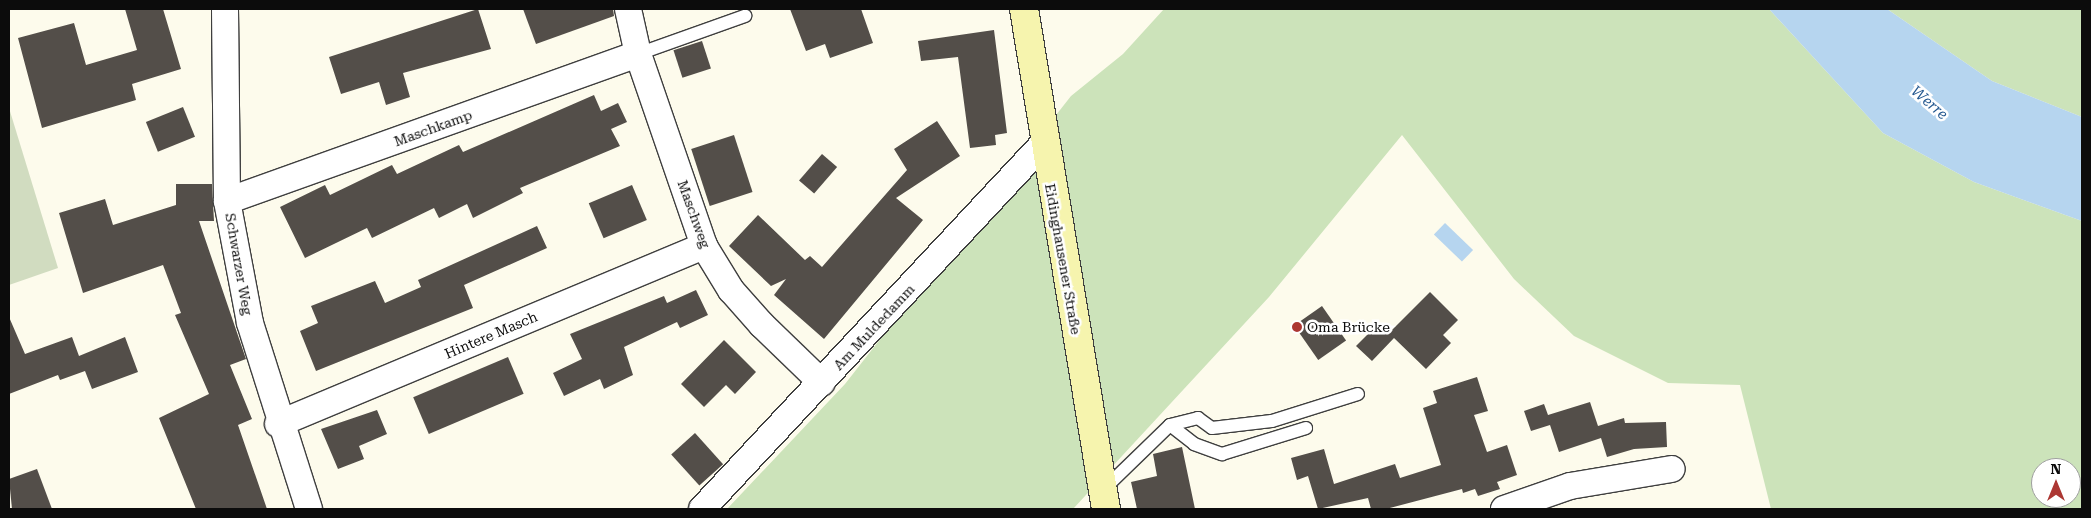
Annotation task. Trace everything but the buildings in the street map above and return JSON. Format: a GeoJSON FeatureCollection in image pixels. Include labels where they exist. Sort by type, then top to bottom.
{"type":"FeatureCollection","features":[{"type":"Feature","properties":{"kind":"main road","name":"Eidinghausener Straße"},"geometry":{"type":"LineString","coordinates":[[1024,9],[1048,177],[1104,500]]}},
{"type":"Feature","properties":{"kind":"street","name":"Schwarzer Weg"},"geometry":{"type":"LineString","coordinates":[[225,9],[227,201],[250,323],[278,424],[309,509]]}},
{"type":"Feature","properties":{"kind":"street","name":"Maschweg"},"geometry":{"type":"LineString","coordinates":[[628,9],[638,54],[704,246],[750,312],[822,384]]}},
{"type":"Feature","properties":{"kind":"street","name":"Maschkamp"},"geometry":{"type":"LineString","coordinates":[[227,201],[638,54]]}},
{"type":"Feature","properties":{"kind":"street","name":"Am Muldedamm"},"geometry":{"type":"LineString","coordinates":[[702,509],[822,384],[1044,144]]}},
{"type":"Feature","properties":{"kind":"street","name":"Hintere Masch"},"geometry":{"type":"LineString","coordinates":[[278,424],[704,246]]}},
{"type":"Feature","properties":{"kind":"street"},"geometry":{"type":"LineString","coordinates":[[1504,509],[1570,486],[1672,470]]}},
{"type":"Feature","properties":{"kind":"lane"},"geometry":{"type":"LineString","coordinates":[[638,54],[746,16]]}},
{"type":"Feature","properties":{"kind":"lane"},"geometry":{"type":"LineString","coordinates":[[1104,500],[1170,425],[1198,418],[1212,428],[1272,421],[1358,394]]}},
{"type":"Feature","properties":{"kind":"lane"},"geometry":{"type":"LineString","coordinates":[[1170,425],[1194,444],[1222,454],[1306,428]]}},
{"type":"Feature","properties":{"kind":"green space"},"geometry":{"type":"Polygon","coordinates":[[[1164,9],[1769,9],[1883,133],[1974,182],[2082,221],[2082,509],[1771,509],[1740,385],[1668,383],[1574,336],[1514,279],[1402,135],[1269,297],[1073,509],[727,509],[845,384],[1071,96],[1123,54],[1164,9]]]}},
{"type":"Feature","properties":{"kind":"green space"},"geometry":{"type":"Polygon","coordinates":[[[1887,9],[2082,9],[2082,117],[1992,81],[1887,9]]]}},
{"type":"Feature","properties":{"kind":"green space"},"geometry":{"type":"Polygon","coordinates":[[[9,108],[58,268],[9,285],[9,108]]]}},
{"type":"Feature","properties":{"kind":"water","name":"Werre"},"geometry":{"type":"Polygon","coordinates":[[[1769,9],[1887,9],[1992,81],[2082,117],[2082,221],[1974,182],[1883,133],[1769,9]]]}},
{"type":"Feature","properties":{"kind":"water"},"geometry":{"type":"Polygon","coordinates":[[[1445,223],[1473,250],[1462,262],[1434,235],[1445,223]]]}},
{"type":"Feature","properties":{"kind":"place","name":"Oma Brücke"},"geometry":{"type":"Point","coordinates":[1297,327]}}]}
